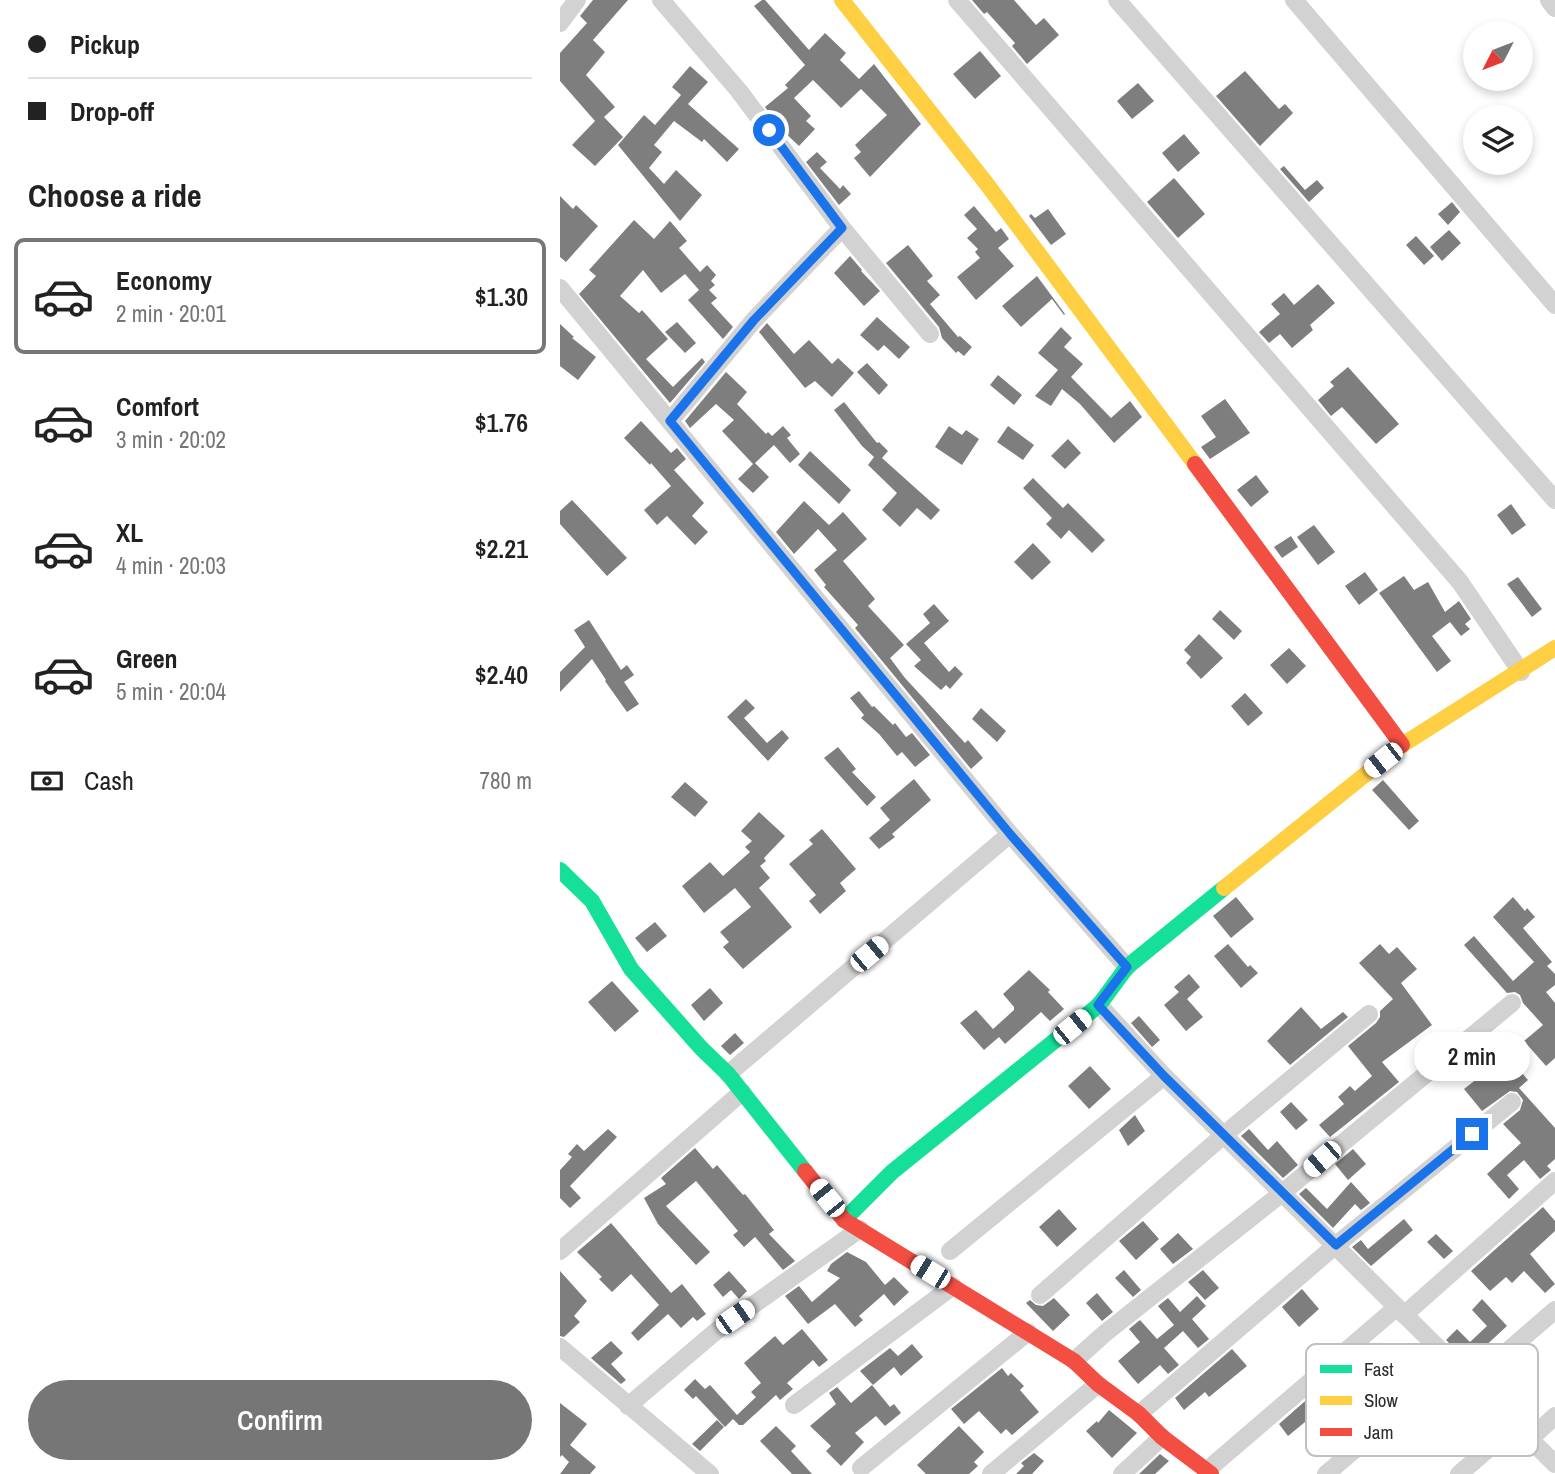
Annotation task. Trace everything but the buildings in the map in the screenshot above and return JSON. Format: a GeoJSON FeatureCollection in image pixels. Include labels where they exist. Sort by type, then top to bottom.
{"type":"FeatureCollection","features":[{"type":"Feature","properties":{"kind":"street"},"geometry":{"type":"LineString","coordinates":[[560,23],[577,0]]}},
{"type":"Feature","properties":{"kind":"street"},"geometry":{"type":"LineString","coordinates":[[661,0],[740,90],[842,228],[929,334]]}},
{"type":"Feature","properties":{"kind":"street"},"geometry":{"type":"LineString","coordinates":[[842,0],[928,106],[1034,245],[1402,745]]}},
{"type":"Feature","properties":{"kind":"street"},"geometry":{"type":"LineString","coordinates":[[957,0],[1460,582],[1521,671]]}},
{"type":"Feature","properties":{"kind":"street"},"geometry":{"type":"LineString","coordinates":[[1117,0],[1555,500]]}},
{"type":"Feature","properties":{"kind":"street"},"geometry":{"type":"LineString","coordinates":[[1294,0],[1555,305]]}},
{"type":"Feature","properties":{"kind":"street"},"geometry":{"type":"LineString","coordinates":[[1549,0],[1555,8]]}},
{"type":"Feature","properties":{"kind":"street"},"geometry":{"type":"LineString","coordinates":[[670,421],[754,320],[842,228]]}},
{"type":"Feature","properties":{"kind":"street"},"geometry":{"type":"LineString","coordinates":[[560,288],[1010,834],[1127,967]]}},
{"type":"Feature","properties":{"kind":"street"},"geometry":{"type":"LineString","coordinates":[[628,1406],[715,1332],[852,1224],[892,1172],[1098,1005],[1127,967],[1325,804],[1402,745],[1555,648]]}},
{"type":"Feature","properties":{"kind":"street"},"geometry":{"type":"LineString","coordinates":[[729,1074],[1010,834]]}},
{"type":"Feature","properties":{"kind":"street"},"geometry":{"type":"LineString","coordinates":[[560,870],[592,901],[631,969],[701,1048],[729,1074],[852,1224],[1074,1362],[1098,1384],[1139,1414],[1162,1437],[1208,1472],[1306,1390]]}},
{"type":"Feature","properties":{"kind":"street"},"geometry":{"type":"LineString","coordinates":[[1074,1362],[1104,1334],[1282,1193],[1512,1003]]}},
{"type":"Feature","properties":{"kind":"street"},"geometry":{"type":"LineString","coordinates":[[1098,1005],[1164,1076],[1435,1344]]}},
{"type":"Feature","properties":{"kind":"street"},"geometry":{"type":"LineString","coordinates":[[1040,1295],[1225,1134],[1369,1014]]}},
{"type":"Feature","properties":{"kind":"street"},"geometry":{"type":"LineString","coordinates":[[950,1251],[1164,1076]]}},
{"type":"Feature","properties":{"kind":"street"},"geometry":{"type":"LineString","coordinates":[[560,1251],[742,1092]]}},
{"type":"Feature","properties":{"kind":"street"},"geometry":{"type":"LineString","coordinates":[[1139,1414],[1336,1245],[1512,1102]]}},
{"type":"Feature","properties":{"kind":"street"},"geometry":{"type":"LineString","coordinates":[[1361,1344],[1555,1181]]}},
{"type":"Feature","properties":{"kind":"street"},"geometry":{"type":"LineString","coordinates":[[794,1405],[953,1286]]}},
{"type":"Feature","properties":{"kind":"street"},"geometry":{"type":"LineString","coordinates":[[1516,1344],[1555,1310]]}},
{"type":"Feature","properties":{"kind":"street"},"geometry":{"type":"LineString","coordinates":[[861,1468],[1028,1332]]}},
{"type":"Feature","properties":{"kind":"street"},"geometry":{"type":"LineString","coordinates":[[560,1347],[710,1474]]}},
{"type":"Feature","properties":{"kind":"street"},"geometry":{"type":"LineString","coordinates":[[991,1474],[1098,1384]]}},
{"type":"Feature","properties":{"kind":"street"},"geometry":{"type":"LineString","coordinates":[[1538,1431],[1555,1416]]}},
{"type":"Feature","properties":{"kind":"street"},"geometry":{"type":"LineString","coordinates":[[1122,1474],[1162,1437]]}},
{"type":"Feature","properties":{"kind":"street"},"geometry":{"type":"LineString","coordinates":[[1538,1446],[1555,1464]]}},
{"type":"Feature","properties":{"kind":"street"},"geometry":{"type":"LineString","coordinates":[[1326,1474],[1347,1456]]}},
{"type":"Feature","properties":{"kind":"street"},"geometry":{"type":"LineString","coordinates":[[1459,1474],[1480,1456]]}},
{"type":"Feature","properties":{"kind":"traffic: fast"},"geometry":{"type":"LineString","coordinates":[[560,870],[592,901],[631,969],[701,1048],[728,1074],[805,1171]]}},
{"type":"Feature","properties":{"kind":"traffic: fast"},"geometry":{"type":"LineString","coordinates":[[844,1220],[892,1172],[1099,1005],[1127,967],[1224,888]]}},
{"type":"Feature","properties":{"kind":"traffic: slow"},"geometry":{"type":"LineString","coordinates":[[842,0],[986,183],[1195,464]]}},
{"type":"Feature","properties":{"kind":"traffic: slow"},"geometry":{"type":"LineString","coordinates":[[1224,888],[1402,745],[1555,648]]}},
{"type":"Feature","properties":{"kind":"traffic: jam"},"geometry":{"type":"LineString","coordinates":[[1195,464],[1402,745]]}},
{"type":"Feature","properties":{"kind":"traffic: jam"},"geometry":{"type":"LineString","coordinates":[[805,1171],[844,1220],[1074,1361],[1098,1384],[1139,1414],[1162,1437],[1211,1474]]}},
{"type":"Feature","properties":{"kind":"route"},"geometry":{"type":"LineString","coordinates":[[769,130],[842,228],[754,320],[670,421],[1010,834],[1127,967],[1098,1005],[1164,1076],[1336,1245],[1472,1134]]}}]}
